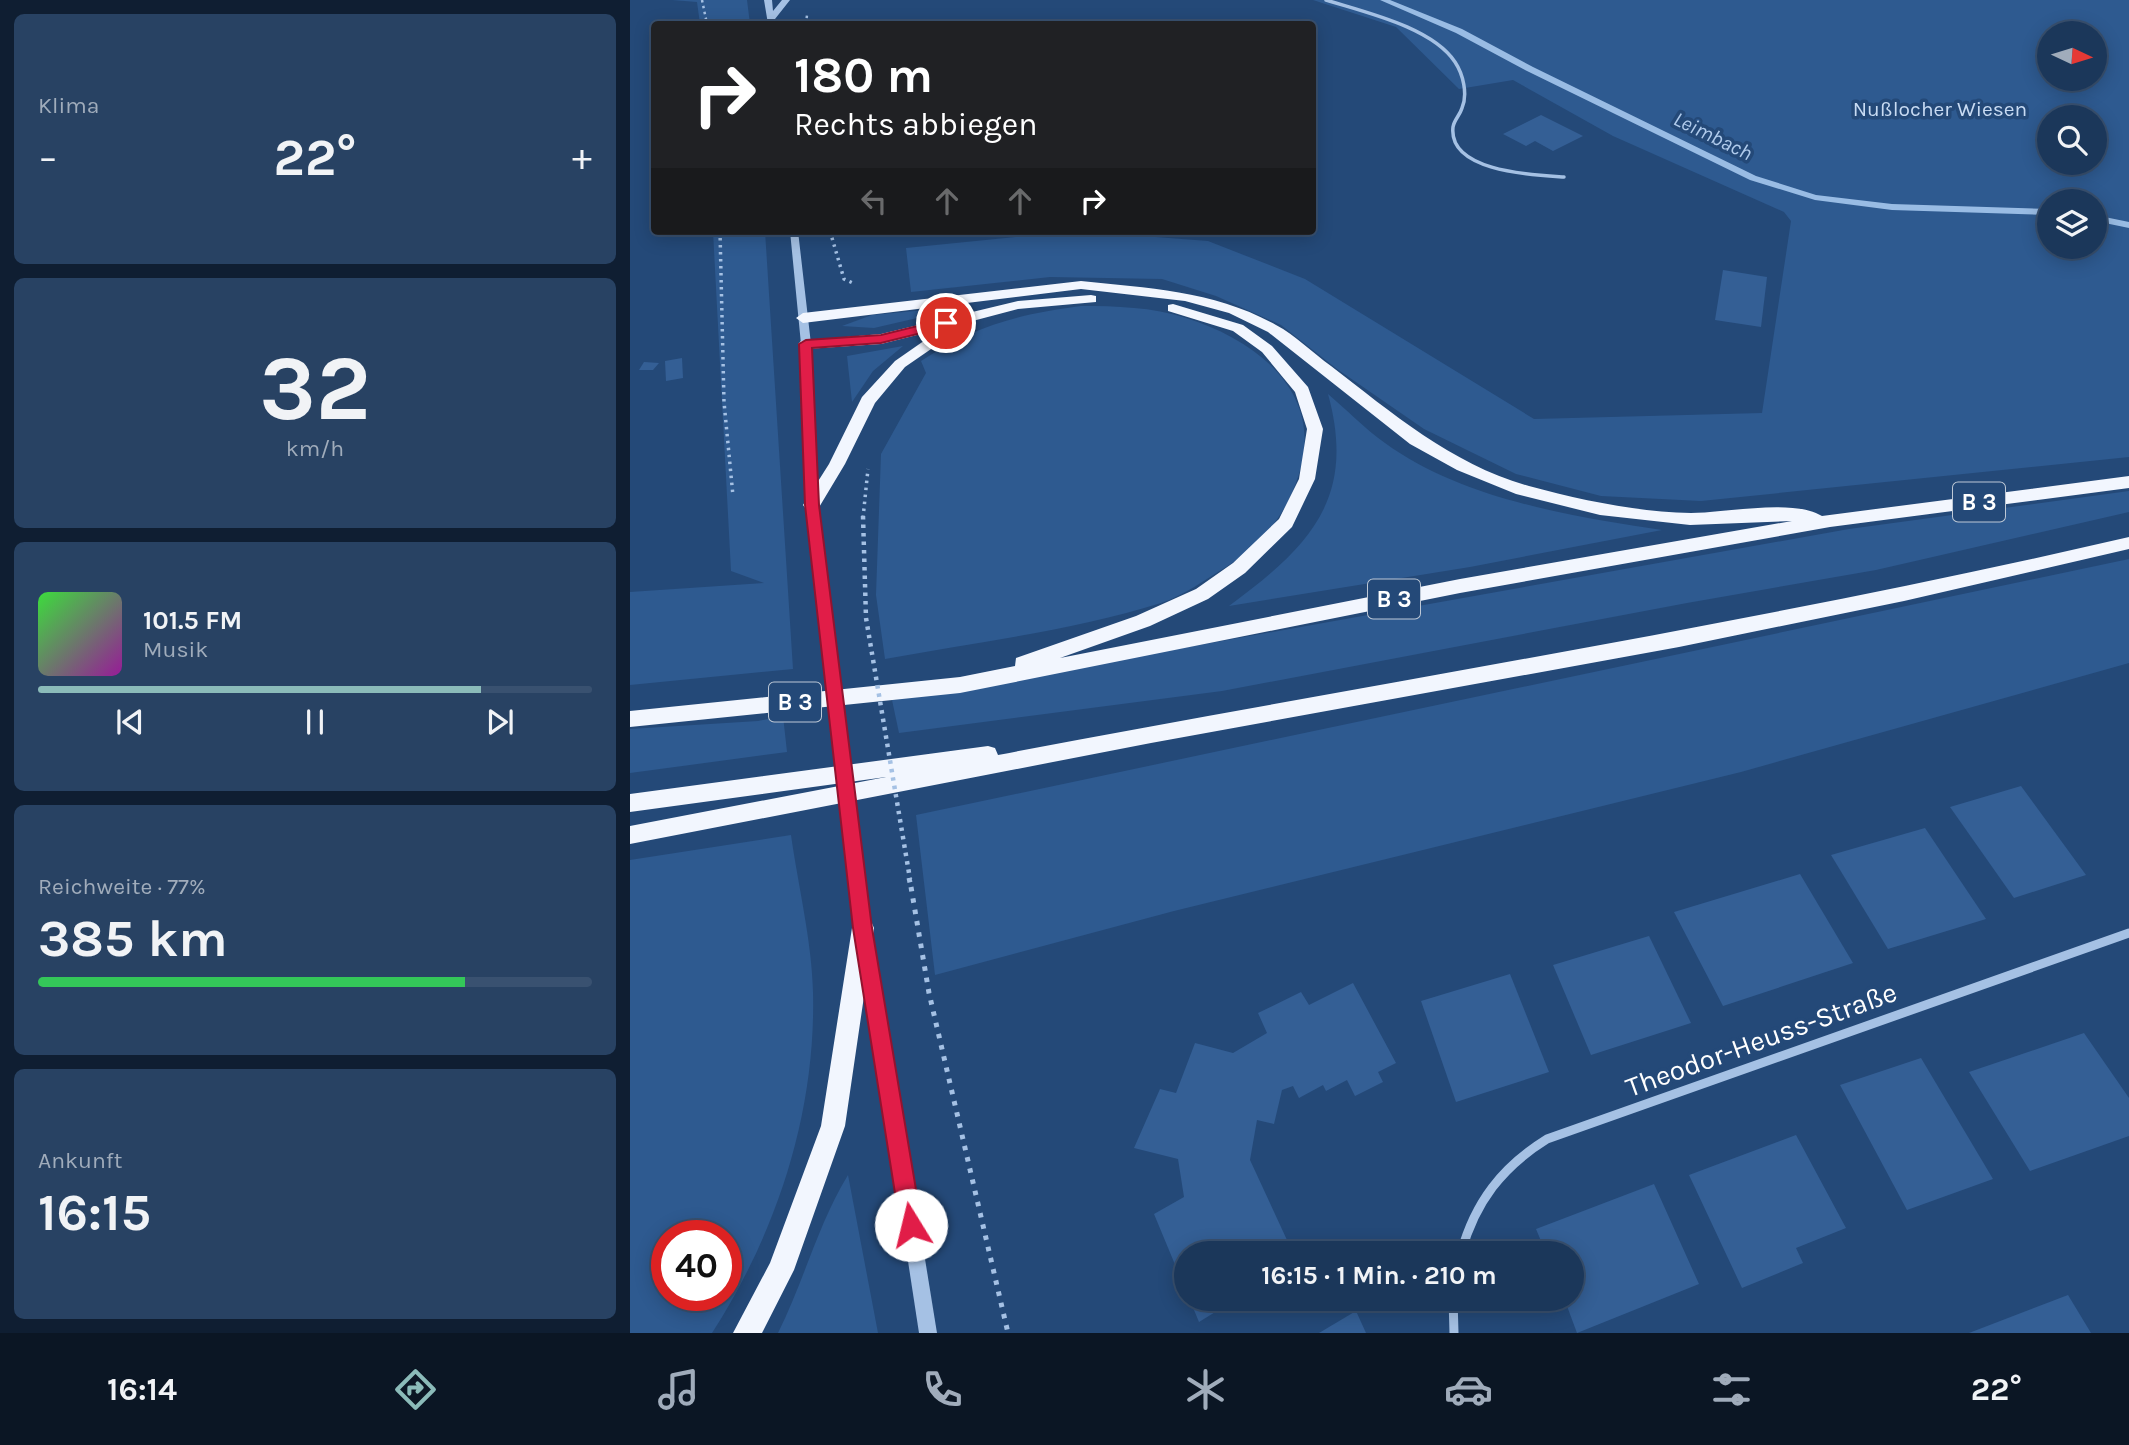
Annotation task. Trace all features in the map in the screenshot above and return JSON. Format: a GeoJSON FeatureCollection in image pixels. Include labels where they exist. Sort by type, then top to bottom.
{"type":"FeatureCollection","features":[{"type":"Feature","properties":{"kind":"highway"},"geometry":{"type":"LineString","coordinates":[[803,318],[1082,285],[1185,297],[1234,310],[1273,329],[1416,440],[1463,466],[1522,490],[1600,509],[1690,519],[1784,514],[1830,522]]}},
{"type":"Feature","properties":{"kind":"highway"},"geometry":{"type":"LineString","coordinates":[[806,344],[881,339],[1018,306],[1084,298],[1136,301],[1190,312],[1238,328],[1267,349],[1303,391],[1315,429],[1307,480],[1286,523],[1239,568],[1202,594],[1143,621],[960,685]]}},
{"type":"Feature","properties":{"kind":"highway"},"geometry":{"type":"LineString","coordinates":[[812,505],[837,464],[867,401],[900,364],[968,317]]}},
{"type":"Feature","properties":{"kind":"highway","name":"B 3"},"geometry":{"type":"LineString","coordinates":[[630,719],[960,685],[1460,586],[1830,522],[2129,482]]}},
{"type":"Feature","properties":{"kind":"highway"},"geometry":{"type":"LineString","coordinates":[[630,835],[1221,722],[1626,652],[1983,578],[2129,543]]}},
{"type":"Feature","properties":{"kind":"highway"},"geometry":{"type":"LineString","coordinates":[[630,803],[1221,722]]}},
{"type":"Feature","properties":{"kind":"highway"},"geometry":{"type":"LineString","coordinates":[[747,1333],[781,1270],[833,1126],[863,928]]}},
{"type":"Feature","properties":{"kind":"street"},"geometry":{"type":"LineString","coordinates":[[768,0],[772,21]]}},
{"type":"Feature","properties":{"kind":"street"},"geometry":{"type":"LineString","coordinates":[[772,21],[786,0]]}},
{"type":"Feature","properties":{"kind":"street"},"geometry":{"type":"LineString","coordinates":[[794,235],[806,344],[812,505],[863,928],[928,1333]]}},
{"type":"Feature","properties":{"kind":"street","name":"Theodor-Heuss-Straße"},"geometry":{"type":"LineString","coordinates":[[1464,1241],[1466,1230],[1493,1183],[1517,1157],[1547,1139],[2129,933]]}},
{"type":"Feature","properties":{"kind":"street"},"geometry":{"type":"LineString","coordinates":[[1453,1311],[1454,1333]]}},
{"type":"Feature","properties":{"kind":"lane"},"geometry":{"type":"LineString","coordinates":[[1326,0],[1407,29],[1452,58],[1464,87],[1464,104],[1453,127],[1452,138],[1459,151],[1489,167],[1526,175],[1564,177]]}},
{"type":"Feature","properties":{"kind":"path"},"geometry":{"type":"LineString","coordinates":[[702,0],[706,21]]}},
{"type":"Feature","properties":{"kind":"path"},"geometry":{"type":"LineString","coordinates":[[720,235],[724,402],[733,496]]}},
{"type":"Feature","properties":{"kind":"path"},"geometry":{"type":"LineString","coordinates":[[866,618],[929,993],[1008,1333]]}},
{"type":"Feature","properties":{"kind":"green space"},"geometry":{"type":"Polygon","coordinates":[[[672,0],[747,0],[750,21],[700,21],[697,2],[672,0]]]}},
{"type":"Feature","properties":{"kind":"green space","name":"Nußlocher Wiesen"},"geometry":{"type":"Polygon","coordinates":[[[1313,0],[2129,0],[2129,457],[1701,501],[1601,496],[1516,474],[1424,429],[1337,369],[1281,325],[1216,296],[1162,279],[1050,277],[911,292],[906,248],[1037,235],[1129,235],[1208,241],[1305,279],[1534,419],[1762,413],[1791,221],[1784,212],[1613,136],[1513,80],[1459,89],[1396,27],[1313,0]]]}},
{"type":"Feature","properties":{"kind":"green space"},"geometry":{"type":"Polygon","coordinates":[[[713,235],[765,235],[793,669],[630,685],[630,592],[764,583],[731,571],[713,235]]]}},
{"type":"Feature","properties":{"kind":"green space"},"geometry":{"type":"Polygon","coordinates":[[[969,306],[874,328],[842,326],[872,315],[969,306]]]}},
{"type":"Feature","properties":{"kind":"green space"},"geometry":{"type":"Polygon","coordinates":[[[1081,306],[1147,309],[1186,318],[1237,340],[1259,355],[1279,374],[1293,394],[1302,418],[1304,445],[1299,474],[1287,503],[1271,527],[1251,549],[1186,592],[1169,600],[1059,629],[885,659],[876,595],[881,454],[926,373],[921,361],[960,339],[998,323],[1081,306]]]}},
{"type":"Feature","properties":{"kind":"green space"},"geometry":{"type":"Polygon","coordinates":[[[903,346],[873,371],[852,402],[847,356],[903,346]]]}},
{"type":"Feature","properties":{"kind":"green space"},"geometry":{"type":"Polygon","coordinates":[[[1328,394],[1385,443],[1448,478],[1482,491],[1554,511],[1662,530],[1470,567],[1229,606],[1282,563],[1303,541],[1331,492],[1336,463],[1335,431],[1328,394]]]}},
{"type":"Feature","properties":{"kind":"green space"},"geometry":{"type":"Polygon","coordinates":[[[2129,491],[2129,512],[1876,570],[1222,691],[899,733],[892,700],[1849,529],[2129,491]]]}},
{"type":"Feature","properties":{"kind":"green space"},"geometry":{"type":"Polygon","coordinates":[[[2129,559],[2129,663],[1741,772],[1174,911],[935,975],[916,815],[2129,559]]]}},
{"type":"Feature","properties":{"kind":"green space"},"geometry":{"type":"Polygon","coordinates":[[[783,716],[787,752],[630,773],[630,729],[758,721],[783,716]]]}},
{"type":"Feature","properties":{"kind":"green space"},"geometry":{"type":"Polygon","coordinates":[[[791,835],[807,934],[813,992],[808,1082],[788,1170],[756,1254],[742,1281],[742,1220],[651,1220],[651,1311],[725,1311],[712,1333],[630,1333],[630,860],[791,835]]]}},
{"type":"Feature","properties":{"kind":"green space"},"geometry":{"type":"Polygon","coordinates":[[[848,1175],[878,1333],[778,1333],[828,1213],[848,1175]]]}},
{"type":"Feature","properties":{"kind":"building"},"geometry":{"type":"Polygon","coordinates":[[[1541,115],[1583,136],[1553,151],[1535,141],[1526,146],[1503,134],[1541,115]]]}},
{"type":"Feature","properties":{"kind":"building"},"geometry":{"type":"Polygon","coordinates":[[[1723,270],[1767,277],[1761,327],[1715,320],[1723,270]]]}},
{"type":"Feature","properties":{"kind":"building"},"geometry":{"type":"Polygon","coordinates":[[[682,358],[683,378],[666,381],[665,361],[682,358]]]}},
{"type":"Feature","properties":{"kind":"building"},"geometry":{"type":"Polygon","coordinates":[[[644,362],[659,363],[653,370],[639,370],[644,362]]]}},
{"type":"Feature","properties":{"kind":"building"},"geometry":{"type":"Polygon","coordinates":[[[2021,786],[2086,875],[2014,898],[1950,807],[2021,786]]]}},
{"type":"Feature","properties":{"kind":"building"},"geometry":{"type":"Polygon","coordinates":[[[1925,828],[1986,919],[1888,949],[1831,855],[1925,828]]]}},
{"type":"Feature","properties":{"kind":"building"},"geometry":{"type":"Polygon","coordinates":[[[1800,874],[1853,963],[1723,1006],[1674,912],[1800,874]]]}},
{"type":"Feature","properties":{"kind":"building"},"geometry":{"type":"Polygon","coordinates":[[[1649,936],[1691,1023],[1591,1055],[1553,965],[1649,936]]]}},
{"type":"Feature","properties":{"kind":"building"},"geometry":{"type":"Polygon","coordinates":[[[1510,974],[1549,1072],[1456,1102],[1421,1001],[1510,974]]]}},
{"type":"Feature","properties":{"kind":"building"},"geometry":{"type":"Polygon","coordinates":[[[1353,983],[1396,1063],[1378,1072],[1383,1082],[1355,1096],[1347,1080],[1326,1091],[1323,1085],[1299,1098],[1293,1086],[1282,1090],[1274,1124],[1257,1120],[1250,1160],[1287,1241],[1174,1241],[1174,1262],[1154,1214],[1184,1197],[1178,1159],[1134,1148],[1160,1089],[1176,1093],[1195,1043],[1233,1053],[1267,1033],[1258,1013],[1301,992],[1309,1005],[1353,983]]]}},
{"type":"Feature","properties":{"kind":"building"},"geometry":{"type":"Polygon","coordinates":[[[2084,1033],[2129,1098],[2129,1136],[2030,1171],[1969,1072],[2084,1033]]]}},
{"type":"Feature","properties":{"kind":"building"},"geometry":{"type":"Polygon","coordinates":[[[1921,1058],[1993,1179],[1907,1210],[1840,1085],[1921,1058]]]}},
{"type":"Feature","properties":{"kind":"building"},"geometry":{"type":"Polygon","coordinates":[[[1796,1135],[1846,1228],[1796,1248],[1803,1263],[1742,1288],[1689,1175],[1796,1135]]]}},
{"type":"Feature","properties":{"kind":"building"},"geometry":{"type":"Polygon","coordinates":[[[1654,1184],[1699,1284],[1577,1333],[1569,1311],[1584,1311],[1584,1241],[1541,1241],[1536,1229],[1654,1184]]]}},
{"type":"Feature","properties":{"kind":"building"},"geometry":{"type":"Polygon","coordinates":[[[2068,1295],[2091,1333],[1969,1333],[2068,1295]]]}},
{"type":"Feature","properties":{"kind":"building"},"geometry":{"type":"Polygon","coordinates":[[[1194,1311],[1217,1311],[1199,1322],[1194,1311]]]}},
{"type":"Feature","properties":{"kind":"building"},"geometry":{"type":"Polygon","coordinates":[[[1356,1311],[1366,1333],[1319,1333],[1356,1311]]]}},
{"type":"Feature","properties":{"kind":"waterway","name":"Leimbach"},"geometry":{"type":"LineString","coordinates":[[1384,0],[1459,31],[1530,69],[1753,178],[1815,197],[1892,207],[2037,212]]}},
{"type":"Feature","properties":{"kind":"waterway","name":"Leimbach"},"geometry":{"type":"LineString","coordinates":[[2107,220],[2129,225]]}},
{"type":"Feature","properties":{"kind":"route"},"geometry":{"type":"LineString","coordinates":[[911,1225],[863,928],[812,505],[806,344],[881,339],[946,323]]}}]}
